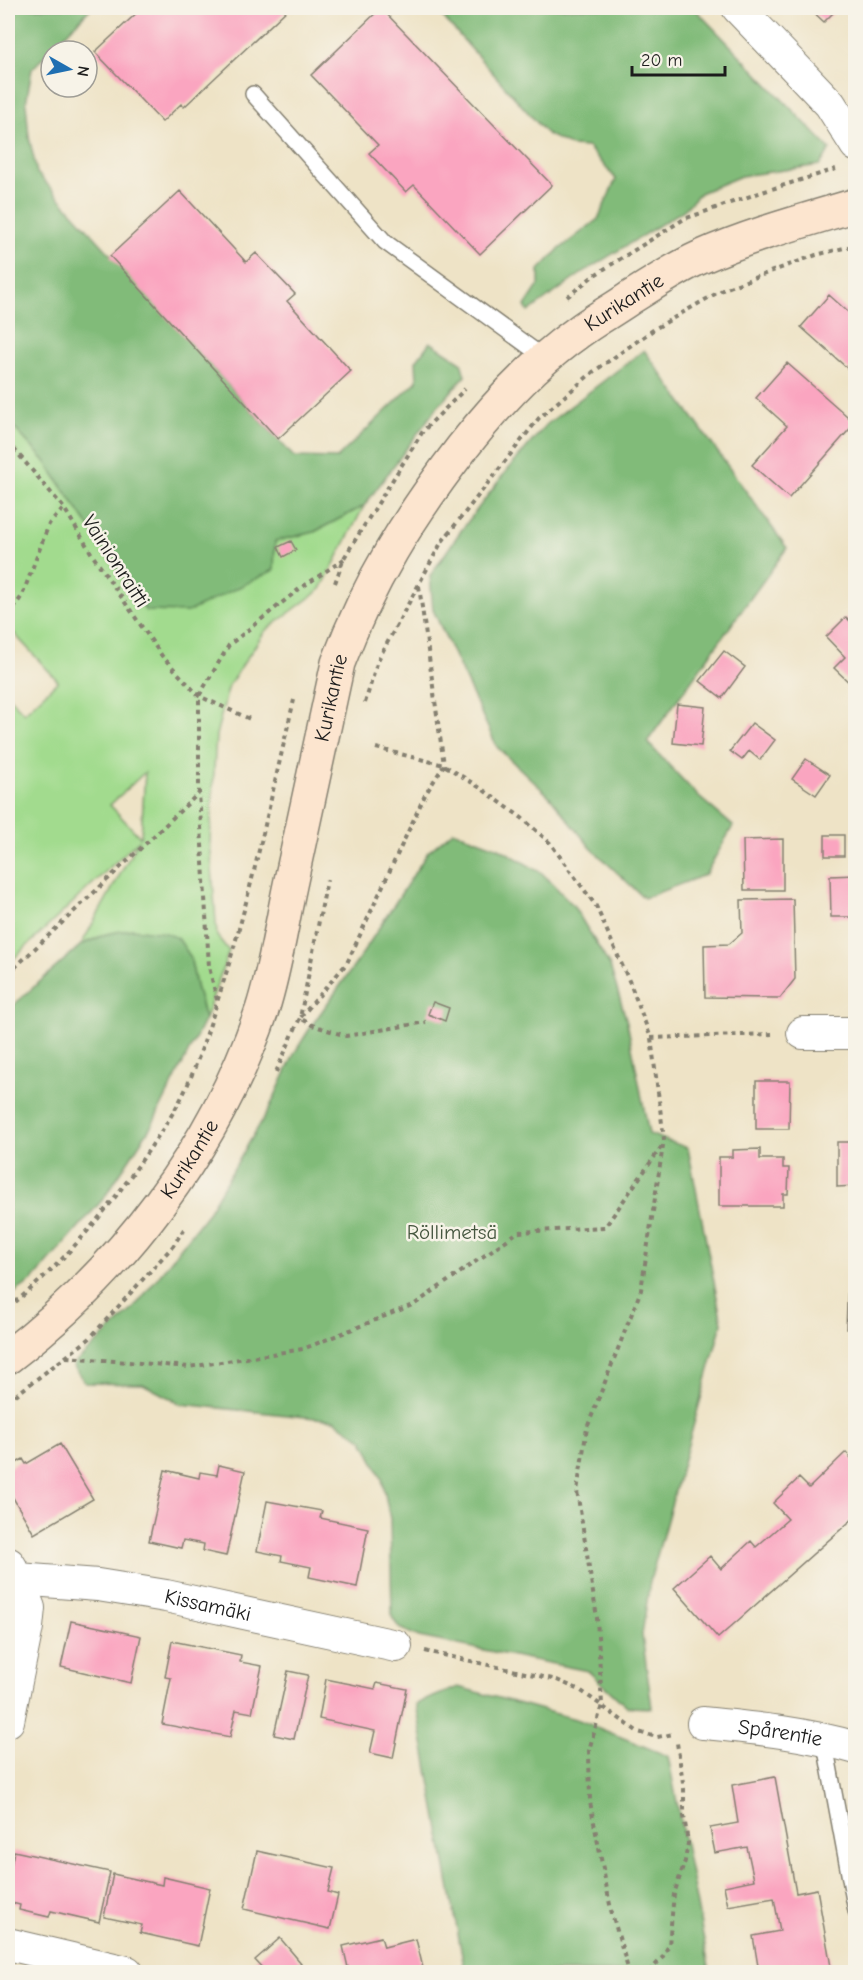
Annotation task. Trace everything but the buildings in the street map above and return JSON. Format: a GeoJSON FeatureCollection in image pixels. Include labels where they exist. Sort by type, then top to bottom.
{"type":"FeatureCollection","features":[{"type":"Feature","properties":{"kind":"main road","name":"Kurikantie"},"geometry":{"type":"LineString","coordinates":[[8,1357],[34,1336],[117,1257],[149,1219],[177,1180],[202,1139],[228,1089],[262,1009],[338,663],[355,618],[393,547],[419,506],[494,408],[576,333],[699,258],[770,231],[855,205]]}},
{"type":"Feature","properties":{"kind":"street"},"geometry":{"type":"LineString","coordinates":[[738,8],[830,104],[849,156]]}},
{"type":"Feature","properties":{"kind":"street"},"geometry":{"type":"LineString","coordinates":[[803,1033],[855,1033]]}},
{"type":"Feature","properties":{"kind":"street"},"geometry":{"type":"LineString","coordinates":[[8,1721],[29,1608],[13,1570]]}},
{"type":"Feature","properties":{"kind":"street","name":"Kissamäki"},"geometry":{"type":"LineString","coordinates":[[13,1570],[166,1596],[396,1646]]}},
{"type":"Feature","properties":{"kind":"street","name":"Spårentie"},"geometry":{"type":"LineString","coordinates":[[689,1729],[774,1730],[824,1739],[855,1748]]}},
{"type":"Feature","properties":{"kind":"street"},"geometry":{"type":"LineString","coordinates":[[8,1944],[127,1972]]}},
{"type":"Feature","properties":{"kind":"lane"},"geometry":{"type":"LineString","coordinates":[[254,94],[385,242],[546,358]]}},
{"type":"Feature","properties":{"kind":"lane"},"geometry":{"type":"LineString","coordinates":[[824,1739],[855,1911]]}},
{"type":"Feature","properties":{"kind":"path"},"geometry":{"type":"LineString","coordinates":[[762,192],[849,156]]}},
{"type":"Feature","properties":{"kind":"path"},"geometry":{"type":"LineString","coordinates":[[364,706],[378,660],[441,543],[539,418],[593,372],[656,328],[724,289],[816,255],[855,245]]}},
{"type":"Feature","properties":{"kind":"path","name":"Vainionraitti"},"geometry":{"type":"LineString","coordinates":[[8,442],[64,508],[93,556],[162,656],[199,696]]}},
{"type":"Feature","properties":{"kind":"path"},"geometry":{"type":"LineString","coordinates":[[8,616],[22,596],[49,524],[64,508]]}},
{"type":"Feature","properties":{"kind":"path"},"geometry":{"type":"LineString","coordinates":[[217,1001],[209,967],[200,792],[199,696],[229,645],[298,590],[344,558]]}},
{"type":"Feature","properties":{"kind":"path"},"geometry":{"type":"LineString","coordinates":[[300,1018],[347,963],[425,795],[444,765],[419,585]]}},
{"type":"Feature","properties":{"kind":"path"},"geometry":{"type":"LineString","coordinates":[[199,696],[250,719]]}},
{"type":"Feature","properties":{"kind":"path"},"geometry":{"type":"LineString","coordinates":[[376,748],[444,765],[522,818],[550,843],[596,906],[651,1038],[664,1139],[641,1290],[587,1428],[577,1491],[597,1618],[602,1705],[589,1750],[590,1802],[611,1910],[629,1972]]}},
{"type":"Feature","properties":{"kind":"path"},"geometry":{"type":"LineString","coordinates":[[8,974],[156,831],[200,792]]}},
{"type":"Feature","properties":{"kind":"path"},"geometry":{"type":"LineString","coordinates":[[275,1074],[300,1018],[328,874]]}},
{"type":"Feature","properties":{"kind":"path"},"geometry":{"type":"LineString","coordinates":[[300,1018],[312,1025],[346,1036],[426,1022]]}},
{"type":"Feature","properties":{"kind":"path"},"geometry":{"type":"LineString","coordinates":[[651,1038],[803,1033]]}},
{"type":"Feature","properties":{"kind":"path"},"geometry":{"type":"LineString","coordinates":[[66,1357],[189,1367],[303,1349],[416,1304],[518,1232],[605,1227],[663,1145]]}},
{"type":"Feature","properties":{"kind":"path"},"geometry":{"type":"LineString","coordinates":[[8,1401],[89,1339],[173,1246],[192,1217]]}},
{"type":"Feature","properties":{"kind":"path"},"geometry":{"type":"LineString","coordinates":[[396,1646],[557,1680],[580,1690],[638,1732],[657,1737],[689,1729],[684,1789],[684,1816],[688,1843],[685,1861],[674,1894],[669,1945],[662,1958],[649,1972]]}},
{"type":"Feature","properties":{"kind":"green space"},"geometry":{"type":"Polygon","coordinates":[[[8,8],[91,8],[61,39],[39,39],[39,62],[32,69],[26,103],[29,137],[37,173],[294,457],[337,458],[417,381],[416,361],[430,342],[461,362],[465,376],[435,410],[364,506],[314,532],[275,541],[274,570],[188,612],[146,611],[45,461],[8,421],[8,8]]]}},
{"type":"Feature","properties":{"kind":"green space"},"geometry":{"type":"Polygon","coordinates":[[[435,8],[694,8],[830,149],[820,165],[741,176],[700,193],[684,210],[585,271],[528,312],[525,306],[539,285],[539,270],[557,251],[598,219],[616,179],[588,147],[571,146],[547,134],[435,8]]]}},
{"type":"Feature","properties":{"kind":"green space"},"geometry":{"type":"Polygon","coordinates":[[[644,350],[787,548],[647,742],[699,797],[733,826],[705,875],[644,898],[591,848],[550,797],[497,747],[433,610],[430,576],[504,474],[546,425],[644,350]]]}},
{"type":"Feature","properties":{"kind":"green space"},"geometry":{"type":"Polygon","coordinates":[[[8,421],[45,461],[146,611],[275,541],[314,532],[364,506],[321,589],[265,631],[229,685],[216,735],[210,841],[217,936],[229,951],[205,1019],[190,956],[106,934],[81,945],[139,840],[8,964],[8,696],[24,713],[58,681],[8,627],[8,421]],[[145,772],[110,805],[141,837],[145,772]]]}},
{"type":"Feature","properties":{"kind":"green space","name":"Röllimetsä"},"geometry":{"type":"Polygon","coordinates":[[[453,831],[499,848],[542,873],[573,905],[610,966],[627,1022],[649,1134],[688,1148],[722,1323],[650,1581],[642,1635],[652,1708],[627,1707],[588,1671],[419,1637],[399,1628],[392,1617],[390,1519],[382,1479],[363,1440],[334,1420],[181,1404],[143,1384],[85,1383],[73,1365],[133,1309],[207,1214],[269,1109],[295,1052],[312,1025],[357,962],[428,852],[453,831]]]}},
{"type":"Feature","properties":{"kind":"green space"},"geometry":{"type":"Polygon","coordinates":[[[132,929],[166,933],[178,938],[190,956],[205,1019],[152,1125],[104,1198],[33,1280],[8,1297],[8,1010],[81,945],[106,934],[132,929]]]}},
{"type":"Feature","properties":{"kind":"green space"},"geometry":{"type":"Polygon","coordinates":[[[458,1687],[579,1720],[668,1756],[710,1972],[465,1972],[416,1704],[458,1687]]]}}]}
